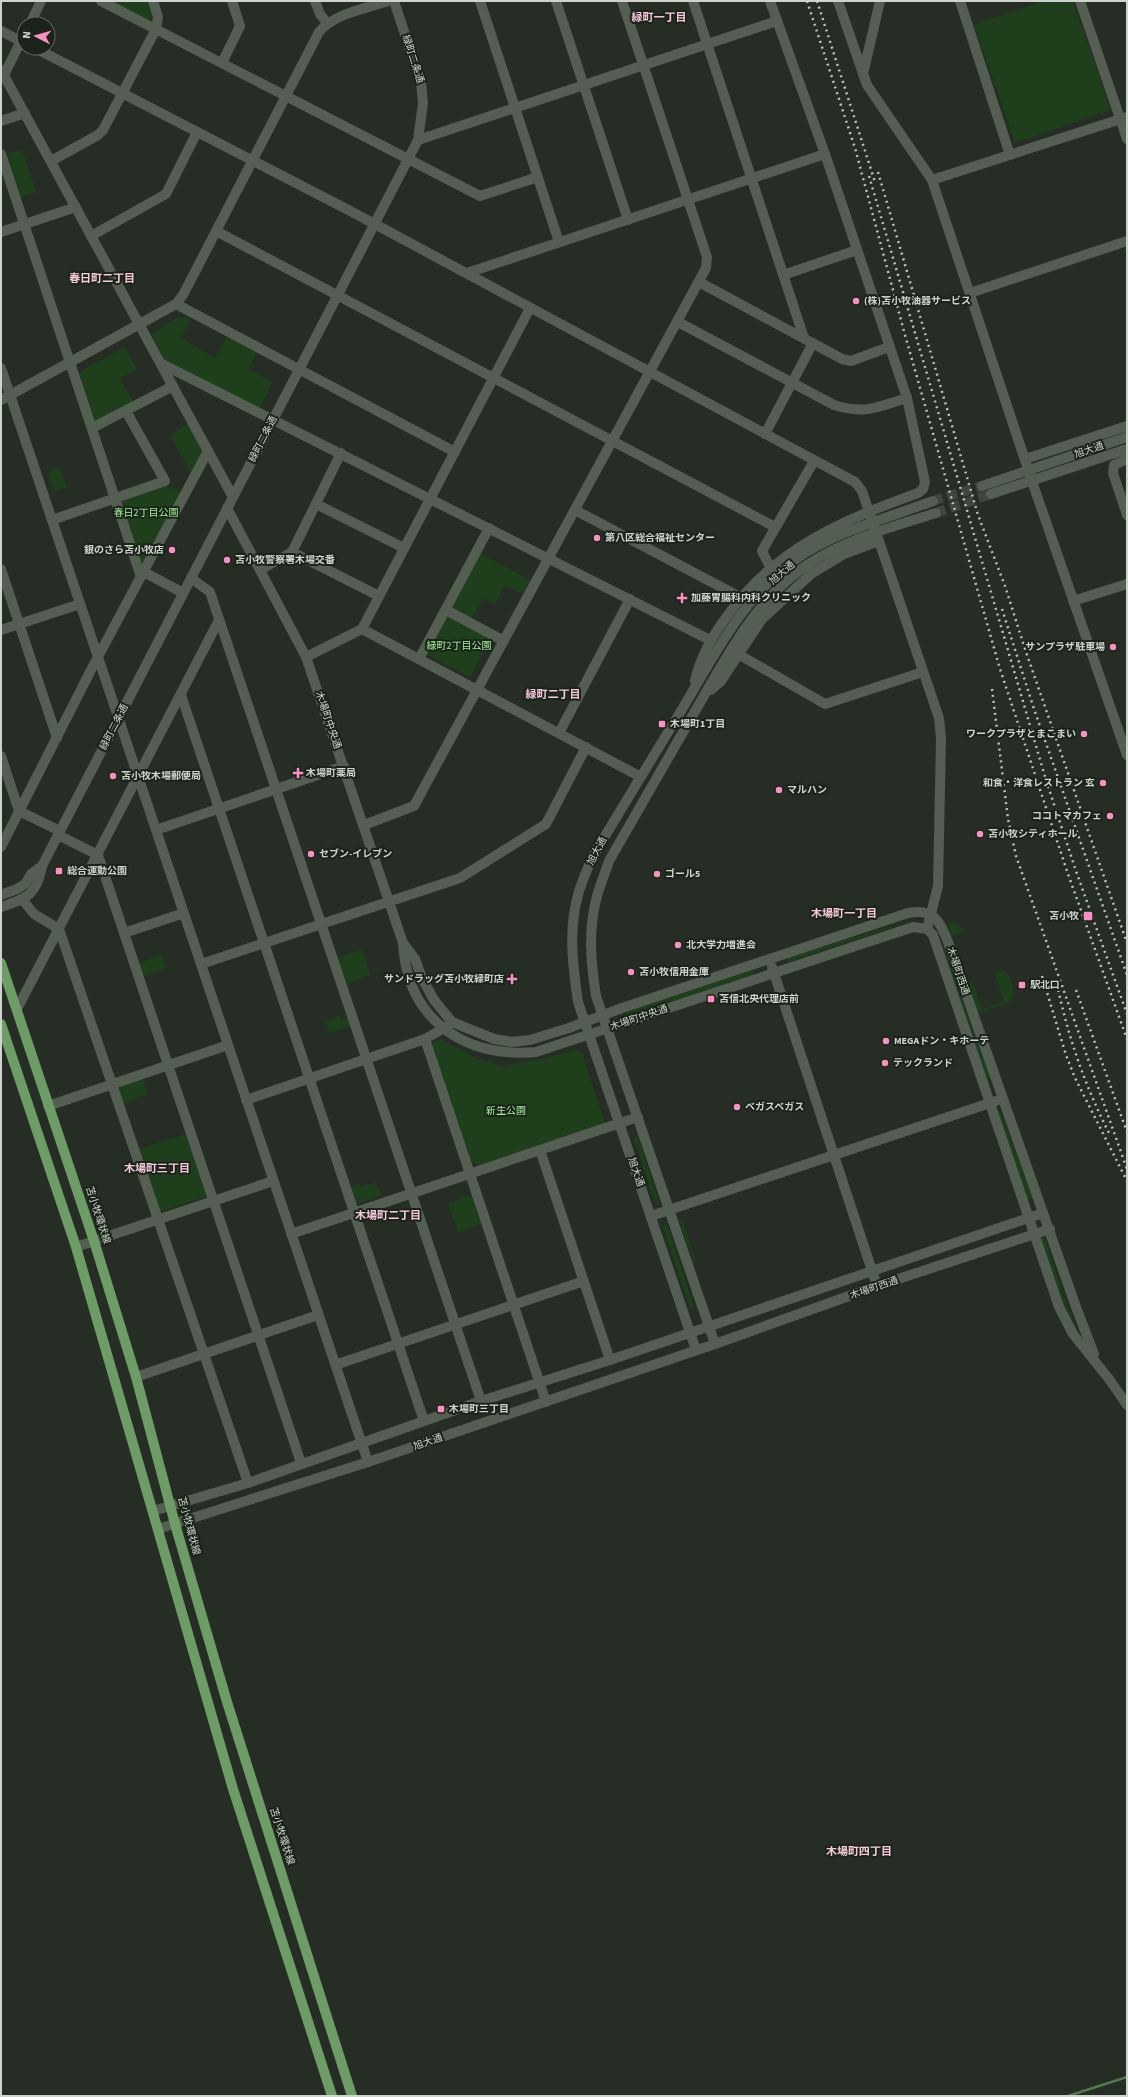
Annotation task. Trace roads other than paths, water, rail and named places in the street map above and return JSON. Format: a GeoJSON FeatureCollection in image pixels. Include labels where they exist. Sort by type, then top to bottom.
{"type":"FeatureCollection","features":[{"type":"Feature","properties":{"kind":"main road","name":"苫小牧環状線"},"geometry":{"type":"LineString","coordinates":[[1,963],[94,1241],[136,1377],[175,1524],[227,1702],[352,2096]]}},
{"type":"Feature","properties":{"kind":"main road"},"geometry":{"type":"LineString","coordinates":[[1,1024],[76,1247],[233,1789],[332,2096]]}},
{"type":"Feature","properties":{"kind":"street"},"geometry":{"type":"LineString","coordinates":[[34,16],[41,1]]}},
{"type":"Feature","properties":{"kind":"street"},"geometry":{"type":"LineString","coordinates":[[101,1],[480,196],[538,177]]}},
{"type":"Feature","properties":{"kind":"street"},"geometry":{"type":"LineString","coordinates":[[51,162],[98,135],[156,29],[158,17],[153,1]]}},
{"type":"Feature","properties":{"kind":"street"},"geometry":{"type":"LineString","coordinates":[[222,63],[240,26],[232,1]]}},
{"type":"Feature","properties":{"kind":"street"},"geometry":{"type":"LineString","coordinates":[[315,1],[320,14],[327,23]]}},
{"type":"Feature","properties":{"kind":"street"},"geometry":{"type":"LineString","coordinates":[[6,397],[176,304],[183,294],[319,32],[327,23],[388,1]]}},
{"type":"Feature","properties":{"kind":"street","name":"緑町二条通"},"geometry":{"type":"LineString","coordinates":[[1,907],[22,899],[33,892],[39,882],[42,866],[118,717],[418,140],[423,102],[421,83],[394,1]]}},
{"type":"Feature","properties":{"kind":"street"},"geometry":{"type":"LineString","coordinates":[[480,1],[559,242]]}},
{"type":"Feature","properties":{"kind":"street"},"geometry":{"type":"LineString","coordinates":[[556,1],[628,220]]}},
{"type":"Feature","properties":{"kind":"street"},"geometry":{"type":"LineString","coordinates":[[364,825],[414,806],[706,268],[707,257],[622,1]]}},
{"type":"Feature","properties":{"kind":"street"},"geometry":{"type":"LineString","coordinates":[[692,1],[783,275],[808,341],[792,383],[765,434]]}},
{"type":"Feature","properties":{"kind":"street"},"geometry":{"type":"LineString","coordinates":[[694,689],[698,668],[710,640],[740,597],[770,567],[795,549],[832,527],[870,514],[918,493],[923,489],[925,482],[906,398],[890,347],[825,154],[770,1]]}},
{"type":"Feature","properties":{"kind":"street"},"geometry":{"type":"LineString","coordinates":[[838,1],[863,74],[872,95],[932,180],[1035,490],[1127,755]]}},
{"type":"Feature","properties":{"kind":"street"},"geometry":{"type":"LineString","coordinates":[[863,74],[880,1]]}},
{"type":"Feature","properties":{"kind":"street"},"geometry":{"type":"LineString","coordinates":[[960,1],[1010,155]]}},
{"type":"Feature","properties":{"kind":"street"},"geometry":{"type":"LineString","coordinates":[[1080,1],[1124,118],[1127,139]]}},
{"type":"Feature","properties":{"kind":"street"},"geometry":{"type":"LineString","coordinates":[[418,140],[777,21]]}},
{"type":"Feature","properties":{"kind":"street"},"geometry":{"type":"LineString","coordinates":[[1,31],[16,36]]}},
{"type":"Feature","properties":{"kind":"street"},"geometry":{"type":"LineString","coordinates":[[16,50],[2,72],[233,497]]}},
{"type":"Feature","properties":{"kind":"street"},"geometry":{"type":"LineString","coordinates":[[50,56],[467,273],[854,482],[862,491],[939,718],[941,738],[938,886],[927,929]]}},
{"type":"Feature","properties":{"kind":"street"},"geometry":{"type":"LineString","coordinates":[[1,121],[25,113]]}},
{"type":"Feature","properties":{"kind":"street"},"geometry":{"type":"LineString","coordinates":[[932,180],[1124,118]]}},
{"type":"Feature","properties":{"kind":"street"},"geometry":{"type":"LineString","coordinates":[[91,236],[166,194],[197,132]]}},
{"type":"Feature","properties":{"kind":"street"},"geometry":{"type":"LineString","coordinates":[[1,154],[115,499],[143,575],[183,593]]}},
{"type":"Feature","properties":{"kind":"street"},"geometry":{"type":"LineString","coordinates":[[467,273],[825,154]]}},
{"type":"Feature","properties":{"kind":"street"},"geometry":{"type":"LineString","coordinates":[[1,232],[76,207]]}},
{"type":"Feature","properties":{"kind":"street"},"geometry":{"type":"LineString","coordinates":[[216,231],[776,527]]}},
{"type":"Feature","properties":{"kind":"street"},"geometry":{"type":"LineString","coordinates":[[970,293],[1127,241]]}},
{"type":"Feature","properties":{"kind":"street"},"geometry":{"type":"LineString","coordinates":[[783,275],[857,250]]}},
{"type":"Feature","properties":{"kind":"street"},"geometry":{"type":"LineString","coordinates":[[699,282],[842,359],[851,361],[890,347]]}},
{"type":"Feature","properties":{"kind":"street"},"geometry":{"type":"LineString","coordinates":[[176,304],[455,452]]}},
{"type":"Feature","properties":{"kind":"street"},"geometry":{"type":"LineString","coordinates":[[306,657],[362,629],[530,308]]}},
{"type":"Feature","properties":{"kind":"street"},"geometry":{"type":"LineString","coordinates":[[678,322],[834,405],[852,411],[870,410],[906,398]]}},
{"type":"Feature","properties":{"kind":"street"},"geometry":{"type":"LineString","coordinates":[[162,364],[431,498],[710,640]]}},
{"type":"Feature","properties":{"kind":"street"},"geometry":{"type":"LineString","coordinates":[[1,368],[6,397],[52,520],[368,1462]]}},
{"type":"Feature","properties":{"kind":"street"},"geometry":{"type":"LineString","coordinates":[[92,428],[173,386]]}},
{"type":"Feature","properties":{"kind":"street"},"geometry":{"type":"LineString","coordinates":[[52,520],[165,481],[126,411]]}},
{"type":"Feature","properties":{"kind":"street"},"geometry":{"type":"LineString","coordinates":[[1025,459],[1127,426]]}},
{"type":"Feature","properties":{"kind":"street","name":"旭大通"},"geometry":{"type":"LineString","coordinates":[[982,486],[1127,437]]}},
{"type":"Feature","properties":{"kind":"street","name":"旭大通"},"geometry":{"type":"LineString","coordinates":[[991,494],[1127,450]]}},
{"type":"Feature","properties":{"kind":"street"},"geometry":{"type":"LineString","coordinates":[[1,847],[98,658],[208,451]]}},
{"type":"Feature","properties":{"kind":"street"},"geometry":{"type":"LineString","coordinates":[[260,570],[292,552],[341,454]]}},
{"type":"Feature","properties":{"kind":"street"},"geometry":{"type":"LineString","coordinates":[[1127,459],[1114,465],[1113,473],[1127,515]]}},
{"type":"Feature","properties":{"kind":"street"},"geometry":{"type":"LineString","coordinates":[[770,567],[762,551],[814,461]]}},
{"type":"Feature","properties":{"kind":"street","name":"旭大通"},"geometry":{"type":"LineString","coordinates":[[696,1350],[578,1002],[572,960],[573,924],[577,896],[592,858],[722,641],[750,603],[785,569],[804,554],[832,538],[933,501]]}},
{"type":"Feature","properties":{"kind":"street"},"geometry":{"type":"LineString","coordinates":[[316,504],[404,548]]}},
{"type":"Feature","properties":{"kind":"street","name":"木場町中央通"},"geometry":{"type":"LineString","coordinates":[[227,508],[306,657],[404,943],[415,959],[422,978],[434,1000],[452,1022],[494,1039],[512,1042],[530,1040],[908,913],[922,912],[931,915]]}},
{"type":"Feature","properties":{"kind":"street"},"geometry":{"type":"LineString","coordinates":[[575,510],[740,597]]}},
{"type":"Feature","properties":{"kind":"street","name":"旭大通"},"geometry":{"type":"LineString","coordinates":[[158,1529],[368,1462],[715,1344],[596,996],[590,956],[591,926],[596,899],[609,861],[732,647],[756,611],[777,590],[807,565],[847,542],[936,513]]}},
{"type":"Feature","properties":{"kind":"street"},"geometry":{"type":"LineString","coordinates":[[419,659],[489,528]]}},
{"type":"Feature","properties":{"kind":"street"},"geometry":{"type":"LineString","coordinates":[[705,695],[721,681],[762,619],[811,574],[844,554],[878,539]]}},
{"type":"Feature","properties":{"kind":"street"},"geometry":{"type":"LineString","coordinates":[[292,552],[379,596]]}},
{"type":"Feature","properties":{"kind":"street"},"geometry":{"type":"LineString","coordinates":[[1,569],[57,738]]}},
{"type":"Feature","properties":{"kind":"street"},"geometry":{"type":"LineString","coordinates":[[191,578],[210,592],[481,1401]]}},
{"type":"Feature","properties":{"kind":"street"},"geometry":{"type":"LineString","coordinates":[[1073,600],[1127,584]]}},
{"type":"Feature","properties":{"kind":"street"},"geometry":{"type":"LineString","coordinates":[[559,733],[630,599]]}},
{"type":"Feature","properties":{"kind":"street"},"geometry":{"type":"LineString","coordinates":[[1,630],[80,604]]}},
{"type":"Feature","properties":{"kind":"street"},"geometry":{"type":"LineString","coordinates":[[446,610],[504,640]]}},
{"type":"Feature","properties":{"kind":"street"},"geometry":{"type":"LineString","coordinates":[[17,1009],[219,620]]}},
{"type":"Feature","properties":{"kind":"street"},"geometry":{"type":"LineString","coordinates":[[362,629],[641,777]]}},
{"type":"Feature","properties":{"kind":"street"},"geometry":{"type":"LineString","coordinates":[[738,654],[825,704],[923,672]]}},
{"type":"Feature","properties":{"kind":"street"},"geometry":{"type":"LineString","coordinates":[[181,695],[424,1420]]}},
{"type":"Feature","properties":{"kind":"street"},"geometry":{"type":"LineString","coordinates":[[201,964],[460,878],[546,824],[586,748]]}},
{"type":"Feature","properties":{"kind":"street"},"geometry":{"type":"LineString","coordinates":[[1,756],[19,811],[98,855],[301,1463]]}},
{"type":"Feature","properties":{"kind":"street"},"geometry":{"type":"LineString","coordinates":[[156,830],[344,766]]}},
{"type":"Feature","properties":{"kind":"street","name":"緑町二条通"},"geometry":{"type":"LineString","coordinates":[[1,895],[17,889],[25,884],[31,874],[42,866]]}},
{"type":"Feature","properties":{"kind":"street"},"geometry":{"type":"LineString","coordinates":[[22,899],[34,914],[59,929],[248,1483]]}},
{"type":"Feature","properties":{"kind":"street"},"geometry":{"type":"LineString","coordinates":[[124,933],[184,913]]}},
{"type":"Feature","properties":{"kind":"street","name":"木場町西通"},"geometry":{"type":"LineString","coordinates":[[715,1344],[877,1286],[1050,1229],[1043,1213],[944,930],[938,920],[931,915]]}},
{"type":"Feature","properties":{"kind":"street","name":"木場町中央通"},"geometry":{"type":"LineString","coordinates":[[404,943],[404,964],[411,984],[424,1009],[443,1029],[466,1042],[492,1051],[513,1054],[536,1052],[590,1035],[913,927],[927,929]]}},
{"type":"Feature","properties":{"kind":"street","name":"木場町西通"},"geometry":{"type":"LineString","coordinates":[[927,929],[933,935],[1033,1235]]}},
{"type":"Feature","properties":{"kind":"street"},"geometry":{"type":"LineString","coordinates":[[770,959],[877,1286]]}},
{"type":"Feature","properties":{"kind":"street"},"geometry":{"type":"LineString","coordinates":[[246,1100],[425,1039],[452,1022]]}},
{"type":"Feature","properties":{"kind":"street"},"geometry":{"type":"LineString","coordinates":[[425,1039],[546,1402]]}},
{"type":"Feature","properties":{"kind":"street"},"geometry":{"type":"LineString","coordinates":[[48,1106],[228,1045]]}},
{"type":"Feature","properties":{"kind":"street"},"geometry":{"type":"LineString","coordinates":[[651,1216],[1003,1099]]}},
{"type":"Feature","properties":{"kind":"street"},"geometry":{"type":"LineString","coordinates":[[291,1234],[638,1117]]}},
{"type":"Feature","properties":{"kind":"street"},"geometry":{"type":"LineString","coordinates":[[540,1150],[610,1360]]}},
{"type":"Feature","properties":{"kind":"street"},"geometry":{"type":"LineString","coordinates":[[76,1247],[273,1180]]}},
{"type":"Feature","properties":{"kind":"street","name":"木場町西通"},"geometry":{"type":"LineString","coordinates":[[709,1326],[1043,1213]]}},
{"type":"Feature","properties":{"kind":"street"},"geometry":{"type":"LineString","coordinates":[[1050,1229],[1080,1320],[1100,1368]]}},
{"type":"Feature","properties":{"kind":"street"},"geometry":{"type":"LineString","coordinates":[[1033,1235],[1059,1307],[1073,1334],[1100,1368],[1127,1406]]}},
{"type":"Feature","properties":{"kind":"street"},"geometry":{"type":"LineString","coordinates":[[335,1365],[584,1281]]}},
{"type":"Feature","properties":{"kind":"street"},"geometry":{"type":"LineString","coordinates":[[136,1377],[318,1315]]}},
{"type":"Feature","properties":{"kind":"street"},"geometry":{"type":"LineString","coordinates":[[153,1511],[248,1483],[301,1463],[361,1444],[424,1420],[610,1360],[709,1326]]}},
{"type":"Feature","properties":{"kind":"waterway"},"geometry":{"type":"LineString","coordinates":[[1068,2096],[1127,2077]]}},
{"type":"Feature","properties":{"kind":"tunnel"},"geometry":{"type":"LineString","coordinates":[[933,501],[982,486]]}},
{"type":"Feature","properties":{"kind":"tunnel"},"geometry":{"type":"LineString","coordinates":[[936,513],[991,494]]}},
{"type":"Feature","properties":{"kind":"railway"},"geometry":{"type":"LineString","coordinates":[[807,1],[855,148],[905,335],[1000,669],[1068,874],[1127,1039]]}},
{"type":"Feature","properties":{"kind":"railway"},"geometry":{"type":"LineString","coordinates":[[817,1],[875,182]]}},
{"type":"Feature","properties":{"kind":"railway"},"geometry":{"type":"LineString","coordinates":[[878,172],[978,515],[1005,586],[1026,652],[1127,943]]}},
{"type":"Feature","properties":{"kind":"railway"},"geometry":{"type":"LineString","coordinates":[[869,176],[1046,780],[1076,871],[1127,1014]]}},
{"type":"Feature","properties":{"kind":"railway"},"geometry":{"type":"LineString","coordinates":[[1002,609],[1034,709],[1127,975]]}},
{"type":"Feature","properties":{"kind":"railway"},"geometry":{"type":"LineString","coordinates":[[992,689],[1008,819],[1016,856],[1127,1169]]}},
{"type":"Feature","properties":{"kind":"railway"},"geometry":{"type":"LineString","coordinates":[[1042,976],[1066,1055],[1075,1078],[1127,1181]]}},
{"type":"Feature","properties":{"kind":"railway"},"geometry":{"type":"LineString","coordinates":[[1057,984],[1066,1023],[1078,1061],[1110,1135]]}},
{"type":"Feature","properties":{"kind":"railway"},"geometry":{"type":"LineString","coordinates":[[1076,990],[1127,1132]]}},
{"type":"Feature","properties":{"kind":"place","name":"(株)苫小牧油器サービス"},"geometry":{"type":"Point","coordinates":[856,301]}},
{"type":"Feature","properties":{"kind":"place","name":"第八区総合福祉センター"},"geometry":{"type":"Point","coordinates":[597,538]}},
{"type":"Feature","properties":{"kind":"place","name":"銀のさら苫小牧店"},"geometry":{"type":"Point","coordinates":[172,550]}},
{"type":"Feature","properties":{"kind":"place","name":"苫小牧警察署木場交番"},"geometry":{"type":"Point","coordinates":[227,560]}},
{"type":"Feature","properties":{"kind":"place","name":"加藤胃腸科内科クリニック"},"geometry":{"type":"Point","coordinates":[682,598]}},
{"type":"Feature","properties":{"kind":"place","name":"サンプラザ駐車場"},"geometry":{"type":"Point","coordinates":[1113,647]}},
{"type":"Feature","properties":{"kind":"place","name":"木場町1丁目"},"geometry":{"type":"Point","coordinates":[662,724]}},
{"type":"Feature","properties":{"kind":"place","name":"ワークプラザとまこまい"},"geometry":{"type":"Point","coordinates":[1084,734]}},
{"type":"Feature","properties":{"kind":"place","name":"木場町薬局"},"geometry":{"type":"Point","coordinates":[298,773]}},
{"type":"Feature","properties":{"kind":"place","name":"苫小牧木場郵便局"},"geometry":{"type":"Point","coordinates":[113,776]}},
{"type":"Feature","properties":{"kind":"place","name":"和食・洋食レストラン 玄"},"geometry":{"type":"Point","coordinates":[1103,783]}},
{"type":"Feature","properties":{"kind":"place","name":"マルハン"},"geometry":{"type":"Point","coordinates":[779,790]}},
{"type":"Feature","properties":{"kind":"place","name":"ココトマカフェ"},"geometry":{"type":"Point","coordinates":[1110,816]}},
{"type":"Feature","properties":{"kind":"place","name":"苫小牧シティホール"},"geometry":{"type":"Point","coordinates":[980,834]}},
{"type":"Feature","properties":{"kind":"place","name":"セブン-イレブン"},"geometry":{"type":"Point","coordinates":[311,854]}},
{"type":"Feature","properties":{"kind":"place","name":"総合運動公園"},"geometry":{"type":"Point","coordinates":[59,871]}},
{"type":"Feature","properties":{"kind":"place","name":"ゴール5"},"geometry":{"type":"Point","coordinates":[657,874]}},
{"type":"Feature","properties":{"kind":"place","name":"苫小牧"},"geometry":{"type":"Point","coordinates":[1088,916]}},
{"type":"Feature","properties":{"kind":"place","name":"北大学力増進会"},"geometry":{"type":"Point","coordinates":[678,945]}},
{"type":"Feature","properties":{"kind":"place","name":"苫小牧信用金庫"},"geometry":{"type":"Point","coordinates":[631,972]}},
{"type":"Feature","properties":{"kind":"place","name":"サンドラッグ苫小牧緑町店"},"geometry":{"type":"Point","coordinates":[512,979]}},
{"type":"Feature","properties":{"kind":"place","name":"駅北口"},"geometry":{"type":"Point","coordinates":[1022,985]}},
{"type":"Feature","properties":{"kind":"place","name":"苫信北央代理店前"},"geometry":{"type":"Point","coordinates":[711,999]}},
{"type":"Feature","properties":{"kind":"place","name":"MEGAドン・キホーテ"},"geometry":{"type":"Point","coordinates":[886,1041]}},
{"type":"Feature","properties":{"kind":"place","name":"テックランド"},"geometry":{"type":"Point","coordinates":[885,1063]}},
{"type":"Feature","properties":{"kind":"place","name":"ベガスベガス"},"geometry":{"type":"Point","coordinates":[737,1107]}},
{"type":"Feature","properties":{"kind":"place","name":"木場町三丁目"},"geometry":{"type":"Point","coordinates":[441,1409]}},
{"type":"Feature","properties":{"kind":"district","name":"緑町一丁目"},"geometry":{"type":"Point","coordinates":[659,17]}},
{"type":"Feature","properties":{"kind":"district","name":"春日町二丁目"},"geometry":{"type":"Point","coordinates":[102,278]}},
{"type":"Feature","properties":{"kind":"district","name":"緑町二丁目"},"geometry":{"type":"Point","coordinates":[553,694]}},
{"type":"Feature","properties":{"kind":"district","name":"木場町一丁目"},"geometry":{"type":"Point","coordinates":[844,913]}},
{"type":"Feature","properties":{"kind":"district","name":"木場町三丁目"},"geometry":{"type":"Point","coordinates":[157,1168]}},
{"type":"Feature","properties":{"kind":"district","name":"木場町二丁目"},"geometry":{"type":"Point","coordinates":[388,1215]}},
{"type":"Feature","properties":{"kind":"district","name":"木場町四丁目"},"geometry":{"type":"Point","coordinates":[859,1851]}},
{"type":"Feature","properties":{"kind":"park label","name":"春日2丁目公園"},"geometry":{"type":"Point","coordinates":[146,513]}},
{"type":"Feature","properties":{"kind":"park label","name":"緑町2丁目公園"},"geometry":{"type":"Point","coordinates":[459,646]}},
{"type":"Feature","properties":{"kind":"park label","name":"新生公園"},"geometry":{"type":"Point","coordinates":[506,1111]}}]}
